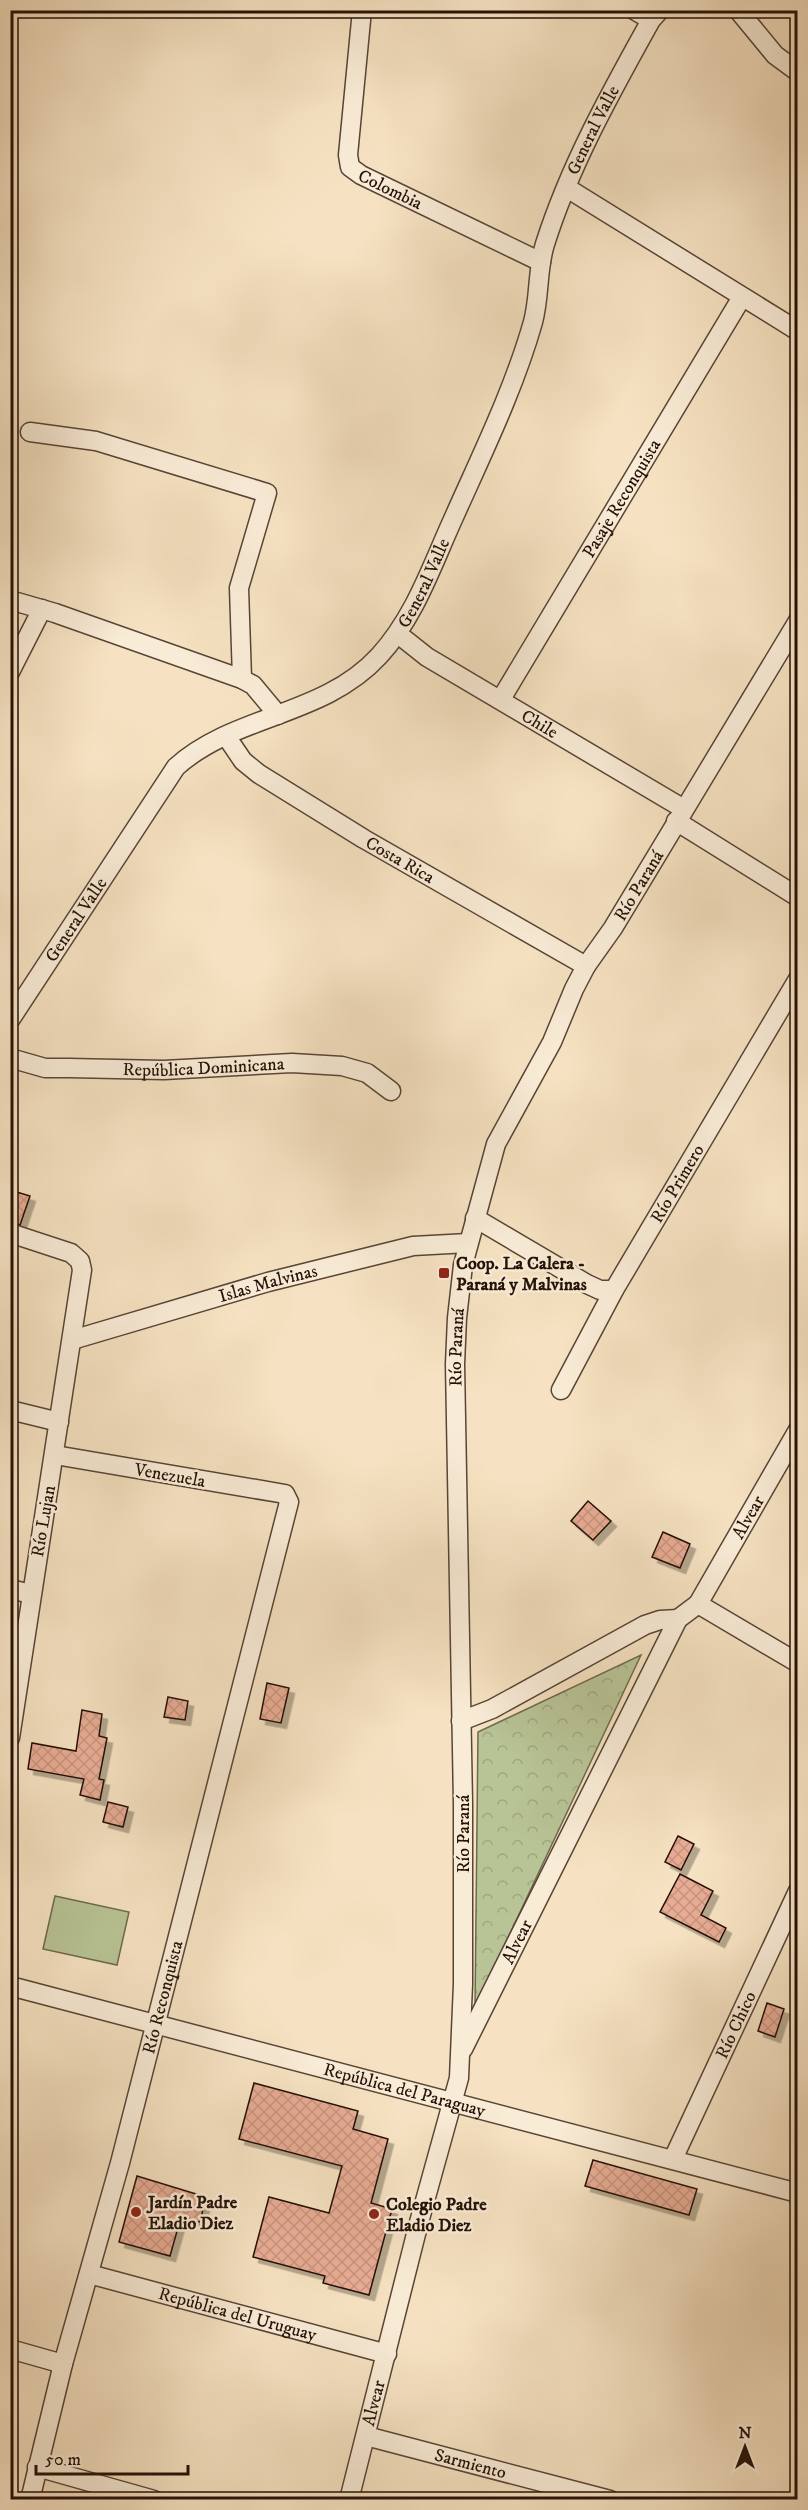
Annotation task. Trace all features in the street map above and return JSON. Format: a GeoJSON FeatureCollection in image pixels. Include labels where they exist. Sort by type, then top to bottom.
{"type":"FeatureCollection","features":[{"type":"Feature","properties":{"kind":"street","name":"Colombia"},"geometry":{"type":"LineString","coordinates":[[362,10],[348,155],[351,167],[361,175],[541,262]]}},
{"type":"Feature","properties":{"kind":"street"},"geometry":{"type":"LineString","coordinates":[[634,10],[656,15]]}},
{"type":"Feature","properties":{"kind":"street"},"geometry":{"type":"LineString","coordinates":[[738,10],[775,55],[798,72]]}},
{"type":"Feature","properties":{"kind":"street","name":"General Valle"},"geometry":{"type":"LineString","coordinates":[[10,1020],[176,767],[193,753],[226,736],[326,697],[355,679],[398,634],[414,605],[488,442],[521,359],[539,296],[541,262],[545,244],[567,188],[606,102],[656,15]]}},
{"type":"Feature","properties":{"kind":"street"},"geometry":{"type":"LineString","coordinates":[[567,188],[798,331]]}},
{"type":"Feature","properties":{"kind":"street","name":"Pasaje Reconquista"},"geometry":{"type":"LineString","coordinates":[[501,699],[742,297]]}},
{"type":"Feature","properties":{"kind":"street"},"geometry":{"type":"LineString","coordinates":[[30,432],[96,441],[267,493],[239,588],[242,679]]}},
{"type":"Feature","properties":{"kind":"street"},"geometry":{"type":"LineString","coordinates":[[10,600],[242,679],[252,686],[278,715]]}},
{"type":"Feature","properties":{"kind":"street"},"geometry":{"type":"LineString","coordinates":[[10,672],[42,609]]}},
{"type":"Feature","properties":{"kind":"street","name":"Río Paraná"},"geometry":{"type":"LineString","coordinates":[[461,2054],[463,1804],[455,1364],[457,1318],[468,1243],[496,1144],[548,1049],[586,966],[613,928],[798,621]]}},
{"type":"Feature","properties":{"kind":"street","name":"Chile"},"geometry":{"type":"LineString","coordinates":[[398,634],[427,657],[501,699],[680,815],[798,897]]}},
{"type":"Feature","properties":{"kind":"street","name":"Costa Rica"},"geometry":{"type":"LineString","coordinates":[[226,736],[243,761],[259,774],[364,839],[586,966]]}},
{"type":"Feature","properties":{"kind":"street","name":"Río Primero"},"geometry":{"type":"LineString","coordinates":[[561,1390],[614,1290],[798,979]]}},
{"type":"Feature","properties":{"kind":"street","name":"República Dominicana"},"geometry":{"type":"LineString","coordinates":[[10,1058],[45,1068],[164,1070],[292,1064],[342,1066],[367,1073],[391,1091]]}},
{"type":"Feature","properties":{"kind":"street"},"geometry":{"type":"LineString","coordinates":[[475,1218],[587,1284],[600,1290],[614,1290]]}},
{"type":"Feature","properties":{"kind":"street","name":"Río Lujan"},"geometry":{"type":"LineString","coordinates":[[10,1233],[71,1253],[80,1261],[82,1270],[10,1738]]}},
{"type":"Feature","properties":{"kind":"street","name":"Islas Malvinas"},"geometry":{"type":"LineString","coordinates":[[72,1340],[268,1282],[413,1246],[468,1243]]}},
{"type":"Feature","properties":{"kind":"street"},"geometry":{"type":"LineString","coordinates":[[10,1410],[59,1422]]}},
{"type":"Feature","properties":{"kind":"street","name":"Alvear"},"geometry":{"type":"LineString","coordinates":[[349,2499],[418,2226],[453,2103],[459,2078],[461,2054],[678,1619],[698,1604],[798,1430]]}},
{"type":"Feature","properties":{"kind":"street","name":"Venezuela"},"geometry":{"type":"LineString","coordinates":[[55,1455],[285,1494]]}},
{"type":"Feature","properties":{"kind":"street","name":"Río Reconquista"},"geometry":{"type":"LineString","coordinates":[[30,2499],[63,2364],[156,2025],[289,1502],[285,1494]]}},
{"type":"Feature","properties":{"kind":"street"},"geometry":{"type":"LineString","coordinates":[[10,1589],[31,1594]]}},
{"type":"Feature","properties":{"kind":"street"},"geometry":{"type":"LineString","coordinates":[[698,1604],[798,1663]]}},
{"type":"Feature","properties":{"kind":"street"},"geometry":{"type":"LineString","coordinates":[[460,1721],[492,1709],[645,1625],[660,1620],[678,1619]]}},
{"type":"Feature","properties":{"kind":"street","name":"Río Chico"},"geometry":{"type":"LineString","coordinates":[[673,2158],[798,1891]]}},
{"type":"Feature","properties":{"kind":"street","name":"República del Paraguay"},"geometry":{"type":"LineString","coordinates":[[10,1986],[453,2103],[673,2158],[798,2193]]}},
{"type":"Feature","properties":{"kind":"street","name":"República del Uruguay"},"geometry":{"type":"LineString","coordinates":[[89,2274],[387,2354]]}},
{"type":"Feature","properties":{"kind":"street"},"geometry":{"type":"LineString","coordinates":[[10,2349],[63,2364]]}},
{"type":"Feature","properties":{"kind":"street","name":"Sarmiento"},"geometry":{"type":"LineString","coordinates":[[366,2436],[610,2499]]}},
{"type":"Feature","properties":{"kind":"street"},"geometry":{"type":"LineString","coordinates":[[37,2467],[154,2499]]}},
{"type":"Feature","properties":{"kind":"green space"},"geometry":{"type":"Polygon","coordinates":[[[641,1655],[475,2008],[478,1732],[641,1655]]]}},
{"type":"Feature","properties":{"kind":"green space"},"geometry":{"type":"Polygon","coordinates":[[[55,1896],[129,1912],[117,1965],[43,1949],[55,1896]]]}},
{"type":"Feature","properties":{"kind":"building"},"geometry":{"type":"Polygon","coordinates":[[[10,1190],[30,1196],[20,1225],[10,1222],[10,1190]]]}},
{"type":"Feature","properties":{"kind":"building"},"geometry":{"type":"Polygon","coordinates":[[[588,1501],[611,1521],[593,1540],[571,1521],[588,1501]]]}},
{"type":"Feature","properties":{"kind":"building"},"geometry":{"type":"Polygon","coordinates":[[[663,1532],[690,1544],[680,1568],[652,1557],[663,1532]]]}},
{"type":"Feature","properties":{"kind":"building"},"geometry":{"type":"Polygon","coordinates":[[[267,1683],[289,1688],[281,1723],[260,1719],[267,1683]]]}},
{"type":"Feature","properties":{"kind":"building"},"geometry":{"type":"Polygon","coordinates":[[[168,1697],[188,1701],[185,1720],[164,1717],[168,1697]]]}},
{"type":"Feature","properties":{"kind":"building"},"geometry":{"type":"Polygon","coordinates":[[[82,1710],[102,1714],[99,1736],[107,1738],[99,1779],[104,1780],[100,1800],[80,1795],[84,1779],[28,1769],[32,1743],[76,1751],[82,1710]]]}},
{"type":"Feature","properties":{"kind":"building"},"geometry":{"type":"Polygon","coordinates":[[[108,1802],[128,1807],[123,1827],[103,1822],[108,1802]]]}},
{"type":"Feature","properties":{"kind":"building"},"geometry":{"type":"Polygon","coordinates":[[[678,1836],[694,1844],[681,1870],[665,1862],[678,1836]]]}},
{"type":"Feature","properties":{"kind":"building"},"geometry":{"type":"Polygon","coordinates":[[[680,1874],[713,1891],[701,1915],[726,1928],[719,1942],[660,1912],[680,1874]]]}},
{"type":"Feature","properties":{"kind":"building"},"geometry":{"type":"Polygon","coordinates":[[[767,2003],[784,2009],[775,2037],[758,2031],[767,2003]]]}},
{"type":"Feature","properties":{"kind":"building"},"geometry":{"type":"Polygon","coordinates":[[[254,2083],[358,2111],[353,2129],[388,2139],[371,2203],[392,2209],[369,2295],[323,2283],[325,2276],[253,2257],[269,2197],[329,2213],[342,2166],[239,2139],[254,2083]]]}},
{"type":"Feature","properties":{"kind":"building"},"geometry":{"type":"Polygon","coordinates":[[[593,2160],[697,2189],[689,2215],[585,2186],[593,2160]]]}},
{"type":"Feature","properties":{"kind":"building"},"geometry":{"type":"Polygon","coordinates":[[[137,2176],[206,2197],[200,2222],[181,2217],[170,2256],[119,2242],[137,2176]]]}},
{"type":"Feature","properties":{"kind":"place","name":"Coop. La Calera - Paraná y Malvinas"},"geometry":{"type":"Point","coordinates":[444,1273]}},
{"type":"Feature","properties":{"kind":"place","name":"Jardín Padre Eladio Diez"},"geometry":{"type":"Point","coordinates":[136,2212]}},
{"type":"Feature","properties":{"kind":"place","name":"Colegio Padre Eladio Diez"},"geometry":{"type":"Point","coordinates":[374,2214]}}]}
